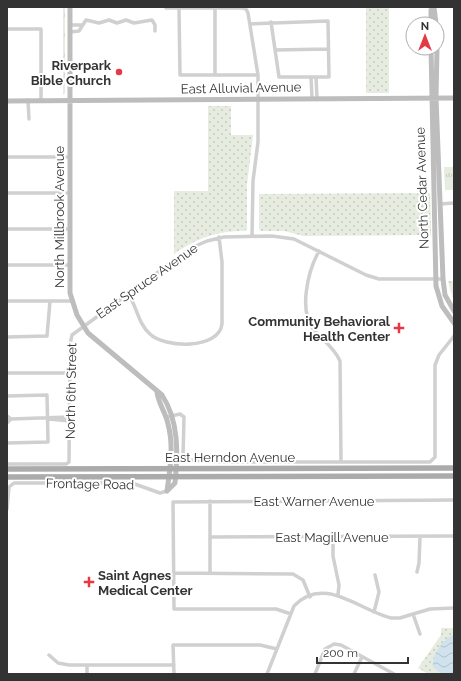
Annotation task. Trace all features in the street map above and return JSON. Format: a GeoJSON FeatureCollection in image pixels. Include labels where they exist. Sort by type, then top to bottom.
{"type":"FeatureCollection","features":[{"type":"Feature","properties":{"kind":"main road","name":"North Millbrook Avenue"},"geometry":{"type":"LineString","coordinates":[[70,7],[70,264],[72,301],[76,315],[94,339],[148,382],[157,392],[157,398],[169,416],[173,468],[172,477],[167,491]]}},
{"type":"Feature","properties":{"kind":"main road","name":"North Cedar Avenue"},"geometry":{"type":"LineString","coordinates":[[431,56],[440,204],[442,279],[445,296],[454,311]]}},
{"type":"Feature","properties":{"kind":"main road","name":"North Cedar Avenue"},"geometry":{"type":"LineString","coordinates":[[437,56],[434,98],[433,177],[435,280],[442,306],[454,323]]}},
{"type":"Feature","properties":{"kind":"main road","name":"East Alluvial Avenue"},"geometry":{"type":"LineString","coordinates":[[7,101],[454,98]]}},
{"type":"Feature","properties":{"kind":"main road"},"geometry":{"type":"LineString","coordinates":[[433,177],[436,181],[437,200],[440,204]]}},
{"type":"Feature","properties":{"kind":"main road","name":"East Herndon Avenue"},"geometry":{"type":"LineString","coordinates":[[7,469],[454,468]]}},
{"type":"Feature","properties":{"kind":"main road","name":"East Herndon Avenue"},"geometry":{"type":"LineString","coordinates":[[7,477],[454,476]]}},
{"type":"Feature","properties":{"kind":"street"},"geometry":{"type":"LineString","coordinates":[[166,8],[246,9],[250,24],[258,75],[258,147],[252,189],[252,236]]}},
{"type":"Feature","properties":{"kind":"street"},"geometry":{"type":"LineString","coordinates":[[179,8],[180,75],[258,75]]}},
{"type":"Feature","properties":{"kind":"street"},"geometry":{"type":"LineString","coordinates":[[215,8],[215,75]]}},
{"type":"Feature","properties":{"kind":"street"},"geometry":{"type":"LineString","coordinates":[[70,32],[79,30],[86,20],[98,23],[109,20],[117,23],[126,20],[134,23],[152,20],[155,25],[155,31]]}},
{"type":"Feature","properties":{"kind":"street"},"geometry":{"type":"LineString","coordinates":[[250,24],[271,22],[328,21],[329,77],[279,77],[271,22]]}},
{"type":"Feature","properties":{"kind":"street"},"geometry":{"type":"LineString","coordinates":[[70,25],[83,25]]}},
{"type":"Feature","properties":{"kind":"street"},"geometry":{"type":"LineString","coordinates":[[7,29],[41,30],[42,100]]}},
{"type":"Feature","properties":{"kind":"street"},"geometry":{"type":"LineString","coordinates":[[275,50],[328,49]]}},
{"type":"Feature","properties":{"kind":"street"},"geometry":{"type":"LineString","coordinates":[[311,77],[314,98]]}},
{"type":"Feature","properties":{"kind":"street"},"geometry":{"type":"LineString","coordinates":[[314,98],[316,77]]}},
{"type":"Feature","properties":{"kind":"street"},"geometry":{"type":"LineString","coordinates":[[28,100],[29,119]]}},
{"type":"Feature","properties":{"kind":"street"},"geometry":{"type":"LineString","coordinates":[[7,157],[70,157]]}},
{"type":"Feature","properties":{"kind":"street"},"geometry":{"type":"LineString","coordinates":[[7,193],[70,193]]}},
{"type":"Feature","properties":{"kind":"street"},"geometry":{"type":"LineString","coordinates":[[440,204],[454,204]]}},
{"type":"Feature","properties":{"kind":"street"},"geometry":{"type":"LineString","coordinates":[[7,229],[70,229]]}},
{"type":"Feature","properties":{"kind":"street","name":"East Spruce Avenue"},"geometry":{"type":"LineString","coordinates":[[83,326],[191,248],[207,240],[219,237],[252,236],[289,238],[319,251],[366,275],[379,279],[442,279]]}},
{"type":"Feature","properties":{"kind":"street"},"geometry":{"type":"LineString","coordinates":[[128,294],[136,306],[143,326],[155,338],[173,343],[202,343],[212,340],[219,332],[222,324],[222,262],[219,237]]}},
{"type":"Feature","properties":{"kind":"street"},"geometry":{"type":"LineString","coordinates":[[319,251],[312,264],[307,280],[307,314],[313,330],[332,347],[340,361],[341,462]]}},
{"type":"Feature","properties":{"kind":"street"},"geometry":{"type":"LineString","coordinates":[[7,265],[70,264]]}},
{"type":"Feature","properties":{"kind":"street"},"geometry":{"type":"LineString","coordinates":[[7,301],[72,301]]}},
{"type":"Feature","properties":{"kind":"street"},"geometry":{"type":"LineString","coordinates":[[7,337],[47,336],[50,301]]}},
{"type":"Feature","properties":{"kind":"street","name":"North 6th Street"},"geometry":{"type":"LineString","coordinates":[[7,464],[66,464],[69,462],[70,340],[74,333],[83,326]]}},
{"type":"Feature","properties":{"kind":"street"},"geometry":{"type":"LineString","coordinates":[[169,416],[180,414],[184,417],[182,456],[186,460],[224,462],[430,462],[435,457],[435,365],[439,355],[454,336]]}},
{"type":"Feature","properties":{"kind":"street"},"geometry":{"type":"LineString","coordinates":[[7,373],[70,373]]}},
{"type":"Feature","properties":{"kind":"street"},"geometry":{"type":"LineString","coordinates":[[7,396],[47,395],[48,419],[48,442],[7,442]]}},
{"type":"Feature","properties":{"kind":"street"},"geometry":{"type":"LineString","coordinates":[[7,416],[11,419],[70,419]]}},
{"type":"Feature","properties":{"kind":"street"},"geometry":{"type":"LineString","coordinates":[[7,423],[11,419]]}},
{"type":"Feature","properties":{"kind":"street","name":"Frontage Road"},"geometry":{"type":"LineString","coordinates":[[7,509],[11,485],[18,483],[132,483],[160,492],[167,491]]}},
{"type":"Feature","properties":{"kind":"street","name":"East Warner Avenue"},"geometry":{"type":"LineString","coordinates":[[173,573],[174,502],[454,500]]}},
{"type":"Feature","properties":{"kind":"street"},"geometry":{"type":"LineString","coordinates":[[210,501],[210,573]]}},
{"type":"Feature","properties":{"kind":"street","name":"East Magill Avenue"},"geometry":{"type":"LineString","coordinates":[[210,537],[454,536]]}},
{"type":"Feature","properties":{"kind":"street"},"geometry":{"type":"LineString","coordinates":[[333,537],[333,556],[339,585],[338,595]]}},
{"type":"Feature","properties":{"kind":"street"},"geometry":{"type":"LineString","coordinates":[[417,572],[419,563],[420,537]]}},
{"type":"Feature","properties":{"kind":"street"},"geometry":{"type":"LineString","coordinates":[[290,614],[276,609],[174,609],[173,573],[293,574],[303,580],[310,596]]}},
{"type":"Feature","properties":{"kind":"street"},"geometry":{"type":"LineString","coordinates":[[374,612],[379,592],[375,575]]}},
{"type":"Feature","properties":{"kind":"street"},"geometry":{"type":"LineString","coordinates":[[267,674],[290,614],[296,604],[310,596],[325,593],[338,595],[374,612],[395,619],[433,608],[454,608]]}},
{"type":"Feature","properties":{"kind":"street"},"geometry":{"type":"LineString","coordinates":[[413,614],[420,634]]}},
{"type":"Feature","properties":{"kind":"street"},"geometry":{"type":"LineString","coordinates":[[315,674],[325,649],[331,644],[341,645],[394,674]]}},
{"type":"Feature","properties":{"kind":"street"},"geometry":{"type":"LineString","coordinates":[[174,674],[174,645],[260,645],[277,649]]}},
{"type":"Feature","properties":{"kind":"street"},"geometry":{"type":"LineString","coordinates":[[49,655],[54,661],[62,665],[174,665]]}},
{"type":"Feature","properties":{"kind":"street"},"geometry":{"type":"LineString","coordinates":[[354,674],[362,657]]}},
{"type":"Feature","properties":{"kind":"street"},"geometry":{"type":"LineString","coordinates":[[87,665],[87,674]]}},
{"type":"Feature","properties":{"kind":"green space"},"geometry":{"type":"Polygon","coordinates":[[[63,7],[65,7],[65,93],[63,95],[63,7]]]}},
{"type":"Feature","properties":{"kind":"green space"},"geometry":{"type":"Polygon","coordinates":[[[366,8],[389,8],[389,93],[366,93],[366,8]]]}},
{"type":"Feature","properties":{"kind":"green space"},"geometry":{"type":"Polygon","coordinates":[[[208,106],[231,106],[231,135],[253,135],[247,185],[247,229],[245,231],[225,232],[208,236],[174,254],[174,191],[208,191],[208,106]]]}},
{"type":"Feature","properties":{"kind":"green space"},"geometry":{"type":"Polygon","coordinates":[[[444,167],[454,167],[454,190],[445,190],[444,167]]]}},
{"type":"Feature","properties":{"kind":"green space"},"geometry":{"type":"Polygon","coordinates":[[[430,193],[431,235],[303,236],[284,231],[261,231],[259,229],[259,194],[430,193]]]}},
{"type":"Feature","properties":{"kind":"green space"},"geometry":{"type":"Polygon","coordinates":[[[448,281],[454,281],[454,302],[448,281]]]}},
{"type":"Feature","properties":{"kind":"green space"},"geometry":{"type":"Polygon","coordinates":[[[441,628],[454,628],[454,674],[428,674],[418,668],[441,635],[441,628]]]}},
{"type":"Feature","properties":{"kind":"water"},"geometry":{"type":"Polygon","coordinates":[[[454,635],[454,674],[441,674],[433,667],[434,658],[442,644],[454,635]]]}},
{"type":"Feature","properties":{"kind":"place","name":"Riverpark Bible Church"},"geometry":{"type":"Point","coordinates":[119,72]}},
{"type":"Feature","properties":{"kind":"place","name":"Community Behavioral Health Center"},"geometry":{"type":"Point","coordinates":[399,328]}},
{"type":"Feature","properties":{"kind":"place","name":"Saint Agnes Medical Center"},"geometry":{"type":"Point","coordinates":[89,582]}}]}
